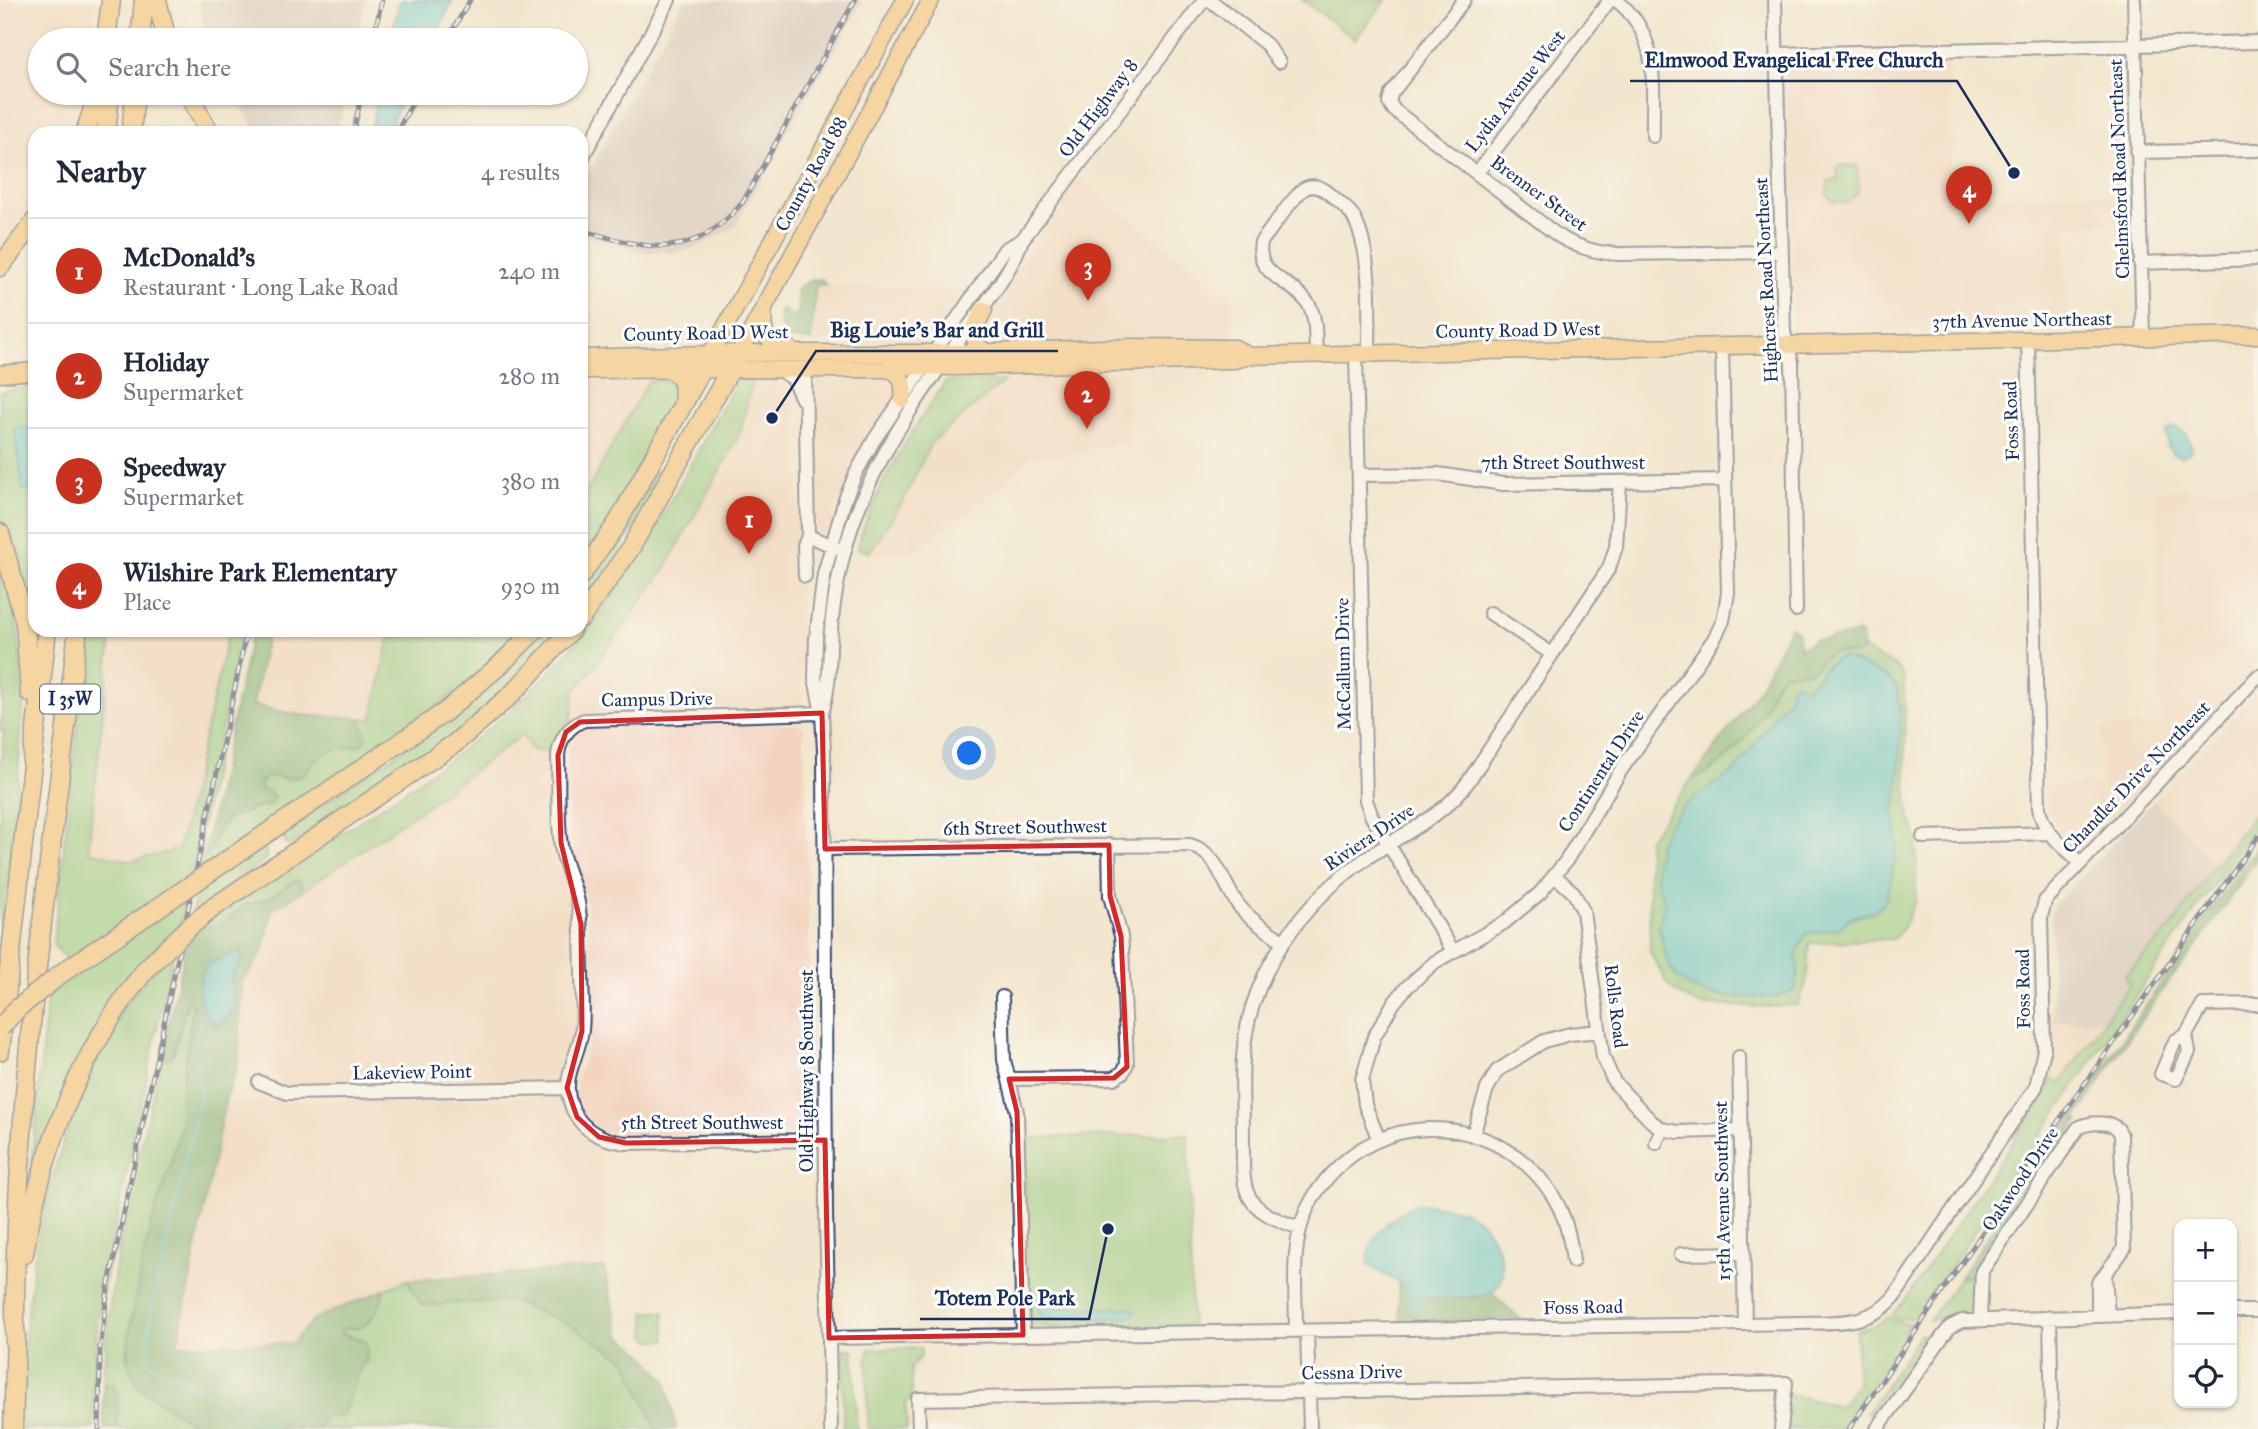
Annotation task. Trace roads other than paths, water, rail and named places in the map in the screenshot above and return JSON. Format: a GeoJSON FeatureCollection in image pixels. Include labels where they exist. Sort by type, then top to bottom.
{"type":"FeatureCollection","features":[{"type":"Feature","properties":{"kind":"highway"},"geometry":{"type":"LineString","coordinates":[[108,28],[111,0]]}},
{"type":"Feature","properties":{"kind":"highway"},"geometry":{"type":"LineString","coordinates":[[115,28],[117,0]]}},
{"type":"Feature","properties":{"kind":"highway"},"geometry":{"type":"LineString","coordinates":[[141,28],[144,0]]}},
{"type":"Feature","properties":{"kind":"highway"},"geometry":{"type":"LineString","coordinates":[[157,0],[164,28]]}},
{"type":"Feature","properties":{"kind":"highway"},"geometry":{"type":"LineString","coordinates":[[87,126],[94,105]]}},
{"type":"Feature","properties":{"kind":"highway"},"geometry":{"type":"LineString","coordinates":[[107,126],[109,105]]}},
{"type":"Feature","properties":{"kind":"highway"},"geometry":{"type":"LineString","coordinates":[[132,126],[134,105]]}},
{"type":"Feature","properties":{"kind":"highway"},"geometry":{"type":"LineString","coordinates":[[194,105],[206,126]]}},
{"type":"Feature","properties":{"kind":"highway"},"geometry":{"type":"LineString","coordinates":[[0,267],[28,230]]}},
{"type":"Feature","properties":{"kind":"highway"},"geometry":{"type":"LineString","coordinates":[[588,565],[618,522],[706,361]]}},
{"type":"Feature","properties":{"kind":"highway"},"geometry":{"type":"LineString","coordinates":[[670,369],[681,379],[684,386],[683,404]]}},
{"type":"Feature","properties":{"kind":"highway"},"geometry":{"type":"LineString","coordinates":[[588,608],[630,549],[730,370]]}},
{"type":"Feature","properties":{"kind":"highway"},"geometry":{"type":"LineString","coordinates":[[0,533],[19,595],[28,651],[30,709],[27,794]]}},
{"type":"Feature","properties":{"kind":"highway","name":"I 35W"},"geometry":{"type":"LineString","coordinates":[[0,1051],[46,637]]}},
{"type":"Feature","properties":{"kind":"highway","name":"I 35W"},"geometry":{"type":"LineString","coordinates":[[13,1429],[16,1218],[24,1092],[77,637]]}},
{"type":"Feature","properties":{"kind":"highway"},"geometry":{"type":"LineString","coordinates":[[0,1028],[17,1009],[66,970],[444,712],[501,664],[528,637]]}},
{"type":"Feature","properties":{"kind":"highway"},"geometry":{"type":"LineString","coordinates":[[15,1345],[27,1238],[34,1203],[54,1135],[83,1067],[115,1010],[147,968],[175,939],[215,907],[454,744],[512,694],[565,637]]}},
{"type":"Feature","properties":{"kind":"main road","name":"County Road 88"},"geometry":{"type":"LineString","coordinates":[[706,361],[905,0]]}},
{"type":"Feature","properties":{"kind":"main road","name":"County Road 88"},"geometry":{"type":"LineString","coordinates":[[730,370],[931,0]]}},
{"type":"Feature","properties":{"kind":"main road"},"geometry":{"type":"LineString","coordinates":[[764,307],[763,323],[767,338],[777,345],[801,352]]}},
{"type":"Feature","properties":{"kind":"main road"},"geometry":{"type":"LineString","coordinates":[[984,310],[973,334],[978,346],[986,353]]}},
{"type":"Feature","properties":{"kind":"main road","name":"37th Avenue Northeast"},"geometry":{"type":"LineString","coordinates":[[1788,346],[2258,335]]}},
{"type":"Feature","properties":{"kind":"main road","name":"County Road D West"},"geometry":{"type":"LineString","coordinates":[[588,370],[670,369],[739,353],[801,352],[937,360],[1234,360],[1249,356],[1788,346]]}},
{"type":"Feature","properties":{"kind":"main road","name":"County Road D West"},"geometry":{"type":"LineString","coordinates":[[588,358],[706,361],[730,370],[805,370],[884,369],[986,353],[1068,348],[1226,347],[1235,348],[1249,356]]}},
{"type":"Feature","properties":{"kind":"main road"},"geometry":{"type":"LineString","coordinates":[[884,369],[890,369],[901,377],[904,385],[903,399]]}},
{"type":"Feature","properties":{"kind":"main road"},"geometry":{"type":"LineString","coordinates":[[0,374],[28,372]]}},
{"type":"Feature","properties":{"kind":"street"},"geometry":{"type":"LineString","coordinates":[[588,147],[669,0]]}},
{"type":"Feature","properties":{"kind":"street","name":"Old Highway 8"},"geometry":{"type":"LineString","coordinates":[[937,360],[984,310],[1015,259],[1022,240],[1204,0]]}},
{"type":"Feature","properties":{"kind":"street"},"geometry":{"type":"LineString","coordinates":[[1210,0],[1267,45],[1279,62]]}},
{"type":"Feature","properties":{"kind":"street","name":"Brenner Street"},"geometry":{"type":"LineString","coordinates":[[1464,0],[1391,94],[1389,102],[1394,110],[1557,234],[1578,247],[1618,254],[1782,252]]}},
{"type":"Feature","properties":{"kind":"street","name":"Lydia Avenue West"},"geometry":{"type":"LineString","coordinates":[[1477,173],[1610,0]]}},
{"type":"Feature","properties":{"kind":"street"},"geometry":{"type":"LineString","coordinates":[[1616,0],[1636,20],[1648,44],[1652,65],[1653,136]]}},
{"type":"Feature","properties":{"kind":"street","name":"Highcrest Road Northeast"},"geometry":{"type":"LineString","coordinates":[[1775,0],[1784,332],[1791,362],[1796,610]]}},
{"type":"Feature","properties":{"kind":"street","name":"Chelmsford Road Northeast"},"geometry":{"type":"LineString","coordinates":[[2134,0],[2143,338]]}},
{"type":"Feature","properties":{"kind":"street"},"geometry":{"type":"LineString","coordinates":[[1777,54],[2258,41]]}},
{"type":"Feature","properties":{"kind":"street"},"geometry":{"type":"LineString","coordinates":[[2137,152],[2258,149]]}},
{"type":"Feature","properties":{"kind":"street","name":"McCallum Drive"},"geometry":{"type":"LineString","coordinates":[[1316,355],[1314,322],[1310,307],[1304,298],[1266,268],[1260,261],[1259,251],[1261,242],[1297,197],[1305,188],[1315,186],[1326,190],[1352,214],[1361,235],[1366,261],[1359,475],[1365,788],[1369,809],[1452,951]]}},
{"type":"Feature","properties":{"kind":"street","name":"Old Highway 8"},"geometry":{"type":"LineString","coordinates":[[937,360],[1005,249],[1022,240]]}},
{"type":"Feature","properties":{"kind":"street"},"geometry":{"type":"LineString","coordinates":[[2140,262],[2258,259]]}},
{"type":"Feature","properties":{"kind":"street","name":"Foss Road"},"geometry":{"type":"LineString","coordinates":[[2028,340],[2039,808],[2050,833],[2080,862]]}},
{"type":"Feature","properties":{"kind":"street","name":"Continental Drive"},"geometry":{"type":"LineString","coordinates":[[1379,1140],[1362,1093],[1364,1068],[1374,1037],[1388,1012],[1406,988],[1435,962],[1504,923],[1540,893],[1555,876],[1621,770],[1714,639],[1723,621],[1728,593],[1722,347]]}},
{"type":"Feature","properties":{"kind":"street","name":"Old Highway 8 Southwest"},"geometry":{"type":"LineString","coordinates":[[831,1429],[825,1140],[825,849],[822,713],[816,691],[816,638],[824,574],[831,545],[856,473],[874,440],[903,399],[937,360]]}},
{"type":"Feature","properties":{"kind":"street","name":"Old Highway 8 Southwest"},"geometry":{"type":"LineString","coordinates":[[822,713],[829,690],[832,619],[845,551],[865,493],[889,443],[937,360]]}},
{"type":"Feature","properties":{"kind":"street"},"geometry":{"type":"LineString","coordinates":[[778,369],[792,378],[806,409]]}},
{"type":"Feature","properties":{"kind":"street"},"geometry":{"type":"LineString","coordinates":[[805,370],[808,536],[804,546],[805,576]]}},
{"type":"Feature","properties":{"kind":"street","name":"7th Street Southwest"},"geometry":{"type":"LineString","coordinates":[[1359,475],[1438,474],[1503,484],[1725,480]]}},
{"type":"Feature","properties":{"kind":"street","name":"Riviera Drive"},"geometry":{"type":"LineString","coordinates":[[1300,1228],[1263,1214],[1250,1198],[1243,1179],[1243,1057],[1261,986],[1283,941],[1326,890],[1389,844],[1433,817],[1459,795],[1609,568],[1618,538],[1620,482]]}},
{"type":"Feature","properties":{"kind":"street"},"geometry":{"type":"LineString","coordinates":[[808,536],[845,551]]}},
{"type":"Feature","properties":{"kind":"street"},"geometry":{"type":"LineString","coordinates":[[1490,613],[1552,654]]}},
{"type":"Feature","properties":{"kind":"street","name":"Chandler Drive Northeast"},"geometry":{"type":"LineString","coordinates":[[2042,906],[2048,896],[2258,676]]}},
{"type":"Feature","properties":{"kind":"street","name":"Campus Drive"},"geometry":{"type":"LineString","coordinates":[[567,1088],[579,1046],[583,1016],[580,914],[563,858],[560,834],[558,755],[566,732],[584,720],[822,713]]}},
{"type":"Feature","properties":{"kind":"street"},"geometry":{"type":"LineString","coordinates":[[1923,837],[2050,833]]}},
{"type":"Feature","properties":{"kind":"street"},"geometry":{"type":"LineString","coordinates":[[1010,1079],[1128,1076],[1121,936],[1110,896],[1110,845]]}},
{"type":"Feature","properties":{"kind":"street","name":"6th Street Southwest"},"geometry":{"type":"LineString","coordinates":[[825,849],[1190,845],[1206,852],[1217,865],[1231,895],[1240,907],[1259,925],[1283,941]]}},
{"type":"Feature","properties":{"kind":"street","name":"Rolls Road"},"geometry":{"type":"LineString","coordinates":[[1555,876],[1574,893],[1583,911],[1602,1058],[1609,1074],[1651,1121],[1662,1129]]}},
{"type":"Feature","properties":{"kind":"street","name":"Foss Road"},"geometry":{"type":"LineString","coordinates":[[829,1338],[1745,1324],[1857,1320],[1874,1315],[1894,1297],[2036,1087],[2044,1050],[2042,906]]}},
{"type":"Feature","properties":{"kind":"street"},"geometry":{"type":"LineString","coordinates":[[1002,998],[1004,1060],[1017,1112],[1023,1335]]}},
{"type":"Feature","properties":{"kind":"street"},"geometry":{"type":"LineString","coordinates":[[2186,1035],[2203,1005],[2258,1004]]}},
{"type":"Feature","properties":{"kind":"street"},"geometry":{"type":"LineString","coordinates":[[1473,1135],[1487,1089],[1497,1070],[1544,1041],[1570,1034],[1599,1031]]}},
{"type":"Feature","properties":{"kind":"street","name":"15th Avenue Southwest"},"geometry":{"type":"LineString","coordinates":[[1739,1057],[1745,1324]]}},
{"type":"Feature","properties":{"kind":"street","name":"Lakeview Point"},"geometry":{"type":"LineString","coordinates":[[259,1082],[286,1093],[567,1088]]}},
{"type":"Feature","properties":{"kind":"street","name":"5th Street Southwest"},"geometry":{"type":"LineString","coordinates":[[567,1088],[572,1110],[584,1126],[599,1137],[616,1142],[825,1140]]}},
{"type":"Feature","properties":{"kind":"street","name":"Oakwood Drive"},"geometry":{"type":"LineString","coordinates":[[1980,1318],[1982,1270],[2082,1125],[2114,1125],[2121,1135],[2124,1249],[2098,1283],[2103,1315]]}},
{"type":"Feature","properties":{"kind":"street"},"geometry":{"type":"LineString","coordinates":[[1310,1429],[1310,1392],[1295,1272],[1300,1228],[1308,1208],[1327,1178],[1353,1154],[1379,1140],[1420,1129],[1455,1130],[1508,1150],[1533,1170],[1560,1209],[1567,1226],[1573,1261]]}},
{"type":"Feature","properties":{"kind":"street"},"geometry":{"type":"LineString","coordinates":[[1656,1143],[1662,1129],[1678,1132],[1740,1130]]}},
{"type":"Feature","properties":{"kind":"street"},"geometry":{"type":"LineString","coordinates":[[1681,1254],[1744,1253]]}},
{"type":"Feature","properties":{"kind":"street"},"geometry":{"type":"LineString","coordinates":[[2237,1311],[2258,1311]]}},
{"type":"Feature","properties":{"kind":"street"},"geometry":{"type":"LineString","coordinates":[[1877,1429],[1950,1327],[1962,1321],[1980,1318],[2174,1313]]}},
{"type":"Feature","properties":{"kind":"street"},"geometry":{"type":"LineString","coordinates":[[2050,1317],[2052,1429]]}},
{"type":"Feature","properties":{"kind":"street","name":"Cessna Drive"},"geometry":{"type":"LineString","coordinates":[[919,1429],[918,1399],[1786,1384],[1781,1429]]}},
{"type":"Feature","properties":{"kind":"water"},"geometry":{"type":"Polygon","coordinates":[[[400,0],[453,0],[440,28],[393,28],[400,0]]]}},
{"type":"Feature","properties":{"kind":"water"},"geometry":{"type":"Polygon","coordinates":[[[376,105],[400,105],[390,126],[371,126],[376,105]]]}},
{"type":"Feature","properties":{"kind":"water"},"geometry":{"type":"Polygon","coordinates":[[[2176,427],[2186,434],[2192,447],[2189,453],[2182,457],[2173,454],[2168,447],[2166,433],[2176,427]]]}},
{"type":"Feature","properties":{"kind":"water"},"geometry":{"type":"Polygon","coordinates":[[[28,428],[28,489],[21,486],[15,430],[28,428]]]}},
{"type":"Feature","properties":{"kind":"water"},"geometry":{"type":"Polygon","coordinates":[[[1844,657],[1887,677],[1897,687],[1900,711],[1900,768],[1896,804],[1892,812],[1896,820],[1897,845],[1884,903],[1874,911],[1850,918],[1840,928],[1805,934],[1796,955],[1798,968],[1795,990],[1776,997],[1731,997],[1701,992],[1677,977],[1668,963],[1659,924],[1666,905],[1657,885],[1659,843],[1668,825],[1688,802],[1736,770],[1788,700],[1791,687],[1796,682],[1805,688],[1832,662],[1844,657]]]}},
{"type":"Feature","properties":{"kind":"water"},"geometry":{"type":"Polygon","coordinates":[[[236,952],[241,954],[242,960],[232,976],[233,1010],[222,1022],[216,1024],[201,1004],[201,978],[210,964],[236,952]]]}},
{"type":"Feature","properties":{"kind":"water"},"geometry":{"type":"Polygon","coordinates":[[[1418,1204],[1456,1209],[1483,1224],[1500,1254],[1502,1266],[1502,1277],[1491,1293],[1454,1298],[1416,1296],[1368,1263],[1372,1243],[1377,1234],[1400,1213],[1418,1204]]]}},
{"type":"Feature","properties":{"kind":"water"},"geometry":{"type":"Polygon","coordinates":[[[1041,1303],[1056,1308],[1131,1308],[1135,1313],[1130,1317],[1047,1320],[1039,1312],[1041,1303]]]}},
{"type":"Feature","properties":{"kind":"waterway"},"geometry":{"type":"LineString","coordinates":[[205,1010],[193,1051],[201,1094],[150,1316],[147,1361],[274,1429]]}},
{"type":"Feature","properties":{"kind":"waterway"},"geometry":{"type":"LineString","coordinates":[[1413,1278],[1416,1303],[1415,1295]]}},
{"type":"Feature","properties":{"kind":"railway"},"geometry":{"type":"LineString","coordinates":[[376,28],[382,0]]}},
{"type":"Feature","properties":{"kind":"railway"},"geometry":{"type":"LineString","coordinates":[[454,28],[470,0]]}},
{"type":"Feature","properties":{"kind":"railway"},"geometry":{"type":"LineString","coordinates":[[588,232],[648,246],[668,246],[687,243],[705,235],[724,221],[743,202],[855,0]]}},
{"type":"Feature","properties":{"kind":"railway"},"geometry":{"type":"LineString","coordinates":[[355,126],[359,105]]}},
{"type":"Feature","properties":{"kind":"railway"},"geometry":{"type":"LineString","coordinates":[[400,126],[411,105]]}},
{"type":"Feature","properties":{"kind":"railway"},"geometry":{"type":"LineString","coordinates":[[99,1429],[100,1349],[108,1288],[246,637]]}},
{"type":"Feature","properties":{"kind":"railway"},"geometry":{"type":"LineString","coordinates":[[1849,1429],[2053,1129],[2258,837]]}},
{"type":"Feature","properties":{"kind":"place","name":"Elmwood Evangelical Free Church"},"geometry":{"type":"Point","coordinates":[2014,173]}},
{"type":"Feature","properties":{"kind":"place","name":"Wilshire Park Elementary"},"geometry":{"type":"Point","coordinates":[1969,224]}},
{"type":"Feature","properties":{"kind":"place","name":"Speedway"},"geometry":{"type":"Point","coordinates":[1088,301]}},
{"type":"Feature","properties":{"kind":"place","name":"Big Louie's Bar and Grill"},"geometry":{"type":"Point","coordinates":[772,418]}},
{"type":"Feature","properties":{"kind":"place","name":"Holiday"},"geometry":{"type":"Point","coordinates":[1087,429]}},
{"type":"Feature","properties":{"kind":"place","name":"McDonald's"},"geometry":{"type":"Point","coordinates":[749,554]}},
{"type":"Feature","properties":{"kind":"place","name":"Totem Pole Park"},"geometry":{"type":"Point","coordinates":[1108,1229]}}]}
